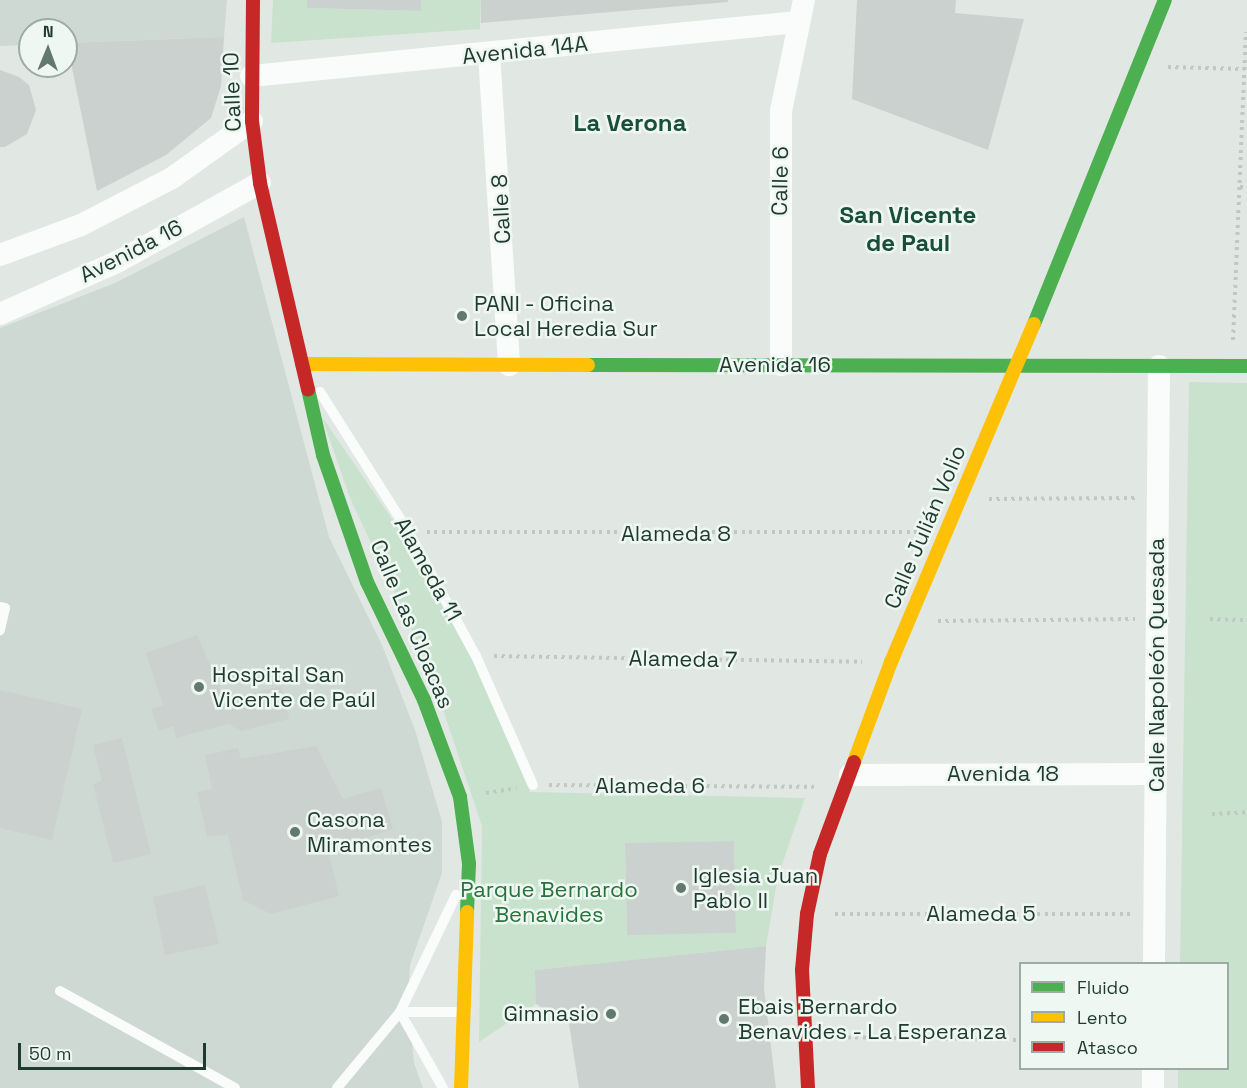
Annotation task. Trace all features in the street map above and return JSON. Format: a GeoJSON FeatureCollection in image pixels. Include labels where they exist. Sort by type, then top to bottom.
{"type":"FeatureCollection","features":[{"type":"Feature","properties":{"kind":"street","name":"Calle 10"},"geometry":{"type":"LineString","coordinates":[[253,0],[252,121],[260,183]]}},
{"type":"Feature","properties":{"kind":"street","name":"Calle 6"},"geometry":{"type":"LineString","coordinates":[[781,365],[781,111],[804,0]]}},
{"type":"Feature","properties":{"kind":"street","name":"Calle Julián Volio"},"geometry":{"type":"LineString","coordinates":[[808,1088],[802,970],[807,914],[820,854],[891,662],[943,532],[1089,194],[1165,0]]}},
{"type":"Feature","properties":{"kind":"street","name":"Avenida 14A"},"geometry":{"type":"LineString","coordinates":[[251,76],[798,22]]}},
{"type":"Feature","properties":{"kind":"street","name":"Calle 8"},"geometry":{"type":"LineString","coordinates":[[489,54],[509,365]]}},
{"type":"Feature","properties":{"kind":"street","name":"Avenida 16"},"geometry":{"type":"LineString","coordinates":[[0,255],[81,225],[172,178],[252,121]]}},
{"type":"Feature","properties":{"kind":"street","name":"Avenida 16"},"geometry":{"type":"LineString","coordinates":[[0,314],[119,261],[260,183]]}},
{"type":"Feature","properties":{"kind":"street","name":"Calle Las Cloacas"},"geometry":{"type":"LineString","coordinates":[[260,183],[323,455],[367,582],[424,700],[460,798],[469,864],[461,1088]]}},
{"type":"Feature","properties":{"kind":"street","name":"Avenida 16"},"geometry":{"type":"LineString","coordinates":[[302,364],[1247,366]]}},
{"type":"Feature","properties":{"kind":"street","name":"Calle Napoleón Quesada"},"geometry":{"type":"LineString","coordinates":[[1154,962],[1159,366]]}},
{"type":"Feature","properties":{"kind":"street","name":"Avenida 18"},"geometry":{"type":"LineString","coordinates":[[846,781],[1156,774]]}},
{"type":"Feature","properties":{"kind":"street"},"geometry":{"type":"LineString","coordinates":[[1153,1070],[1153,1088]]}},
{"type":"Feature","properties":{"kind":"lane","name":"Alameda 11"},"geometry":{"type":"LineString","coordinates":[[302,364],[408,531],[476,656],[533,785]]}},
{"type":"Feature","properties":{"kind":"lane"},"geometry":{"type":"LineString","coordinates":[[0,630],[3,608]]}},
{"type":"Feature","properties":{"kind":"lane"},"geometry":{"type":"LineString","coordinates":[[337,1088],[400,1012],[442,929],[469,864]]}},
{"type":"Feature","properties":{"kind":"lane"},"geometry":{"type":"LineString","coordinates":[[60,991],[234,1088]]}},
{"type":"Feature","properties":{"kind":"lane"},"geometry":{"type":"LineString","coordinates":[[400,1012],[463,1012]]}},
{"type":"Feature","properties":{"kind":"lane"},"geometry":{"type":"LineString","coordinates":[[400,1012],[443,1088]]}},
{"type":"Feature","properties":{"kind":"path"},"geometry":{"type":"LineString","coordinates":[[1232,366],[1246,32]]}},
{"type":"Feature","properties":{"kind":"path"},"geometry":{"type":"LineString","coordinates":[[1138,66],[1244,69]]}},
{"type":"Feature","properties":{"kind":"path"},"geometry":{"type":"LineString","coordinates":[[1240,187],[1247,187]]}},
{"type":"Feature","properties":{"kind":"path"},"geometry":{"type":"LineString","coordinates":[[959,499],[1158,498]]}},
{"type":"Feature","properties":{"kind":"path","name":"Alameda 8"},"geometry":{"type":"LineString","coordinates":[[408,531],[943,532]]}},
{"type":"Feature","properties":{"kind":"path"},"geometry":{"type":"LineString","coordinates":[[908,621],[1157,618]]}},
{"type":"Feature","properties":{"kind":"path"},"geometry":{"type":"LineString","coordinates":[[1210,619],[1247,620]]}},
{"type":"Feature","properties":{"kind":"path","name":"Alameda 7"},"geometry":{"type":"LineString","coordinates":[[476,656],[891,662]]}},
{"type":"Feature","properties":{"kind":"path","name":"Alameda 6"},"geometry":{"type":"LineString","coordinates":[[460,798],[533,785],[846,781]]}},
{"type":"Feature","properties":{"kind":"path"},"geometry":{"type":"LineString","coordinates":[[1212,813],[1247,812]]}},
{"type":"Feature","properties":{"kind":"path","name":"Alameda 5"},"geometry":{"type":"LineString","coordinates":[[807,914],[1154,914]]}},
{"type":"Feature","properties":{"kind":"path"},"geometry":{"type":"LineString","coordinates":[[805,1037],[1019,1040]]}},
{"type":"Feature","properties":{"kind":"shaded area"},"geometry":{"type":"Polygon","coordinates":[[[0,0],[227,0],[224,37],[78,43],[78,18],[18,18],[18,45],[0,46],[0,0]]]}},
{"type":"Feature","properties":{"kind":"shaded area","name":"Hospital San Vicente de Paúl"},"geometry":{"type":"Polygon","coordinates":[[[244,217],[329,537],[382,645],[415,730],[442,822],[442,873],[410,965],[408,999],[414,1063],[423,1088],[0,1088],[0,328],[115,283],[244,217]]]}},
{"type":"Feature","properties":{"kind":"green space"},"geometry":{"type":"Polygon","coordinates":[[[273,0],[307,0],[308,8],[421,11],[421,0],[481,0],[480,29],[271,43],[273,0]]]}},
{"type":"Feature","properties":{"kind":"green space"},"geometry":{"type":"Polygon","coordinates":[[[1189,382],[1247,383],[1247,1088],[1178,1088],[1178,1070],[1229,1070],[1229,962],[1180,962],[1189,382]]]}},
{"type":"Feature","properties":{"kind":"green space","name":"Parque Bernardo Benavides"},"geometry":{"type":"Polygon","coordinates":[[[322,417],[405,538],[474,663],[530,792],[805,798],[778,876],[766,946],[536,970],[536,1004],[479,1042],[482,826],[428,665],[350,498],[322,417]],[[734,841],[625,844],[627,934],[736,933],[734,841]]]}},
{"type":"Feature","properties":{"kind":"building"},"geometry":{"type":"Polygon","coordinates":[[[307,0],[421,0],[421,11],[307,8],[307,0]]]}},
{"type":"Feature","properties":{"kind":"building"},"geometry":{"type":"Polygon","coordinates":[[[481,0],[728,0],[728,2],[481,23],[481,0]]]}},
{"type":"Feature","properties":{"kind":"building"},"geometry":{"type":"Polygon","coordinates":[[[857,0],[956,0],[955,13],[1024,19],[988,150],[852,99],[857,0]]]}},
{"type":"Feature","properties":{"kind":"building"},"geometry":{"type":"Polygon","coordinates":[[[224,37],[221,86],[211,118],[166,155],[97,191],[74,78],[78,78],[78,43],[224,37]]]}},
{"type":"Feature","properties":{"kind":"building"},"geometry":{"type":"Polygon","coordinates":[[[0,70],[18,77],[29,85],[36,110],[27,134],[5,147],[0,147],[0,70]]]}},
{"type":"Feature","properties":{"kind":"building"},"geometry":{"type":"Polygon","coordinates":[[[197,635],[225,700],[281,686],[289,719],[241,731],[228,724],[176,738],[173,726],[159,731],[151,709],[163,705],[146,653],[197,635]]]}},
{"type":"Feature","properties":{"kind":"building"},"geometry":{"type":"Polygon","coordinates":[[[0,690],[82,709],[52,840],[0,828],[0,690]]]}},
{"type":"Feature","properties":{"kind":"building"},"geometry":{"type":"Polygon","coordinates":[[[122,738],[151,854],[113,863],[93,784],[102,781],[93,745],[122,738]]]}},
{"type":"Feature","properties":{"kind":"building","name":"Casona Miramontes"},"geometry":{"type":"Polygon","coordinates":[[[316,746],[343,799],[381,788],[393,829],[328,850],[339,896],[271,914],[243,900],[228,835],[207,836],[197,792],[212,789],[205,755],[238,748],[241,759],[316,746]]]}},
{"type":"Feature","properties":{"kind":"building","name":"Iglesia Juan Pablo II"},"geometry":{"type":"Polygon","coordinates":[[[734,841],[736,933],[627,935],[625,843],[734,841]]]}},
{"type":"Feature","properties":{"kind":"building"},"geometry":{"type":"Polygon","coordinates":[[[205,885],[219,944],[165,955],[153,897],[205,885]]]}},
{"type":"Feature","properties":{"kind":"building","name":"Gimnasio"},"geometry":{"type":"Polygon","coordinates":[[[766,946],[764,988],[776,1088],[579,1088],[569,1024],[536,1004],[535,970],[766,946]]]}},
{"type":"Feature","properties":{"kind":"traffic: fast"},"geometry":{"type":"LineString","coordinates":[[1034,324],[1165,0]]}},
{"type":"Feature","properties":{"kind":"traffic: fast"},"geometry":{"type":"LineString","coordinates":[[588,365],[1247,366]]}},
{"type":"Feature","properties":{"kind":"traffic: fast"},"geometry":{"type":"LineString","coordinates":[[308,389],[323,455],[367,582],[424,700],[460,797],[469,864],[467,912]]}},
{"type":"Feature","properties":{"kind":"traffic: slow"},"geometry":{"type":"LineString","coordinates":[[854,762],[891,662],[1034,324]]}},
{"type":"Feature","properties":{"kind":"traffic: slow"},"geometry":{"type":"LineString","coordinates":[[302,364],[588,365]]}},
{"type":"Feature","properties":{"kind":"traffic: slow"},"geometry":{"type":"LineString","coordinates":[[461,1088],[467,912]]}},
{"type":"Feature","properties":{"kind":"traffic: jam"},"geometry":{"type":"LineString","coordinates":[[253,0],[252,121],[260,183],[308,389]]}},
{"type":"Feature","properties":{"kind":"traffic: jam"},"geometry":{"type":"LineString","coordinates":[[808,1088],[802,970],[807,914],[820,854],[854,762]]}},
{"type":"Feature","properties":{"kind":"place","name":"PANI - Oficina Local Heredia Sur"},"geometry":{"type":"Point","coordinates":[462,316]}},
{"type":"Feature","properties":{"kind":"place","name":"Hospital San Vicente de Paúl"},"geometry":{"type":"Point","coordinates":[199,687]}},
{"type":"Feature","properties":{"kind":"place","name":"Casona Miramontes"},"geometry":{"type":"Point","coordinates":[295,832]}},
{"type":"Feature","properties":{"kind":"place","name":"Iglesia Juan Pablo II"},"geometry":{"type":"Point","coordinates":[681,888]}},
{"type":"Feature","properties":{"kind":"place","name":"Gimnasio"},"geometry":{"type":"Point","coordinates":[611,1014]}},
{"type":"Feature","properties":{"kind":"place","name":"Ebais Bernardo Benavides - La Esperanza"},"geometry":{"type":"Point","coordinates":[724,1019]}},
{"type":"Feature","properties":{"kind":"district","name":"La Verona"},"geometry":{"type":"Point","coordinates":[630,123]}},
{"type":"Feature","properties":{"kind":"district","name":"San Vicente de Paul"},"geometry":{"type":"Point","coordinates":[908,229]}}]}
